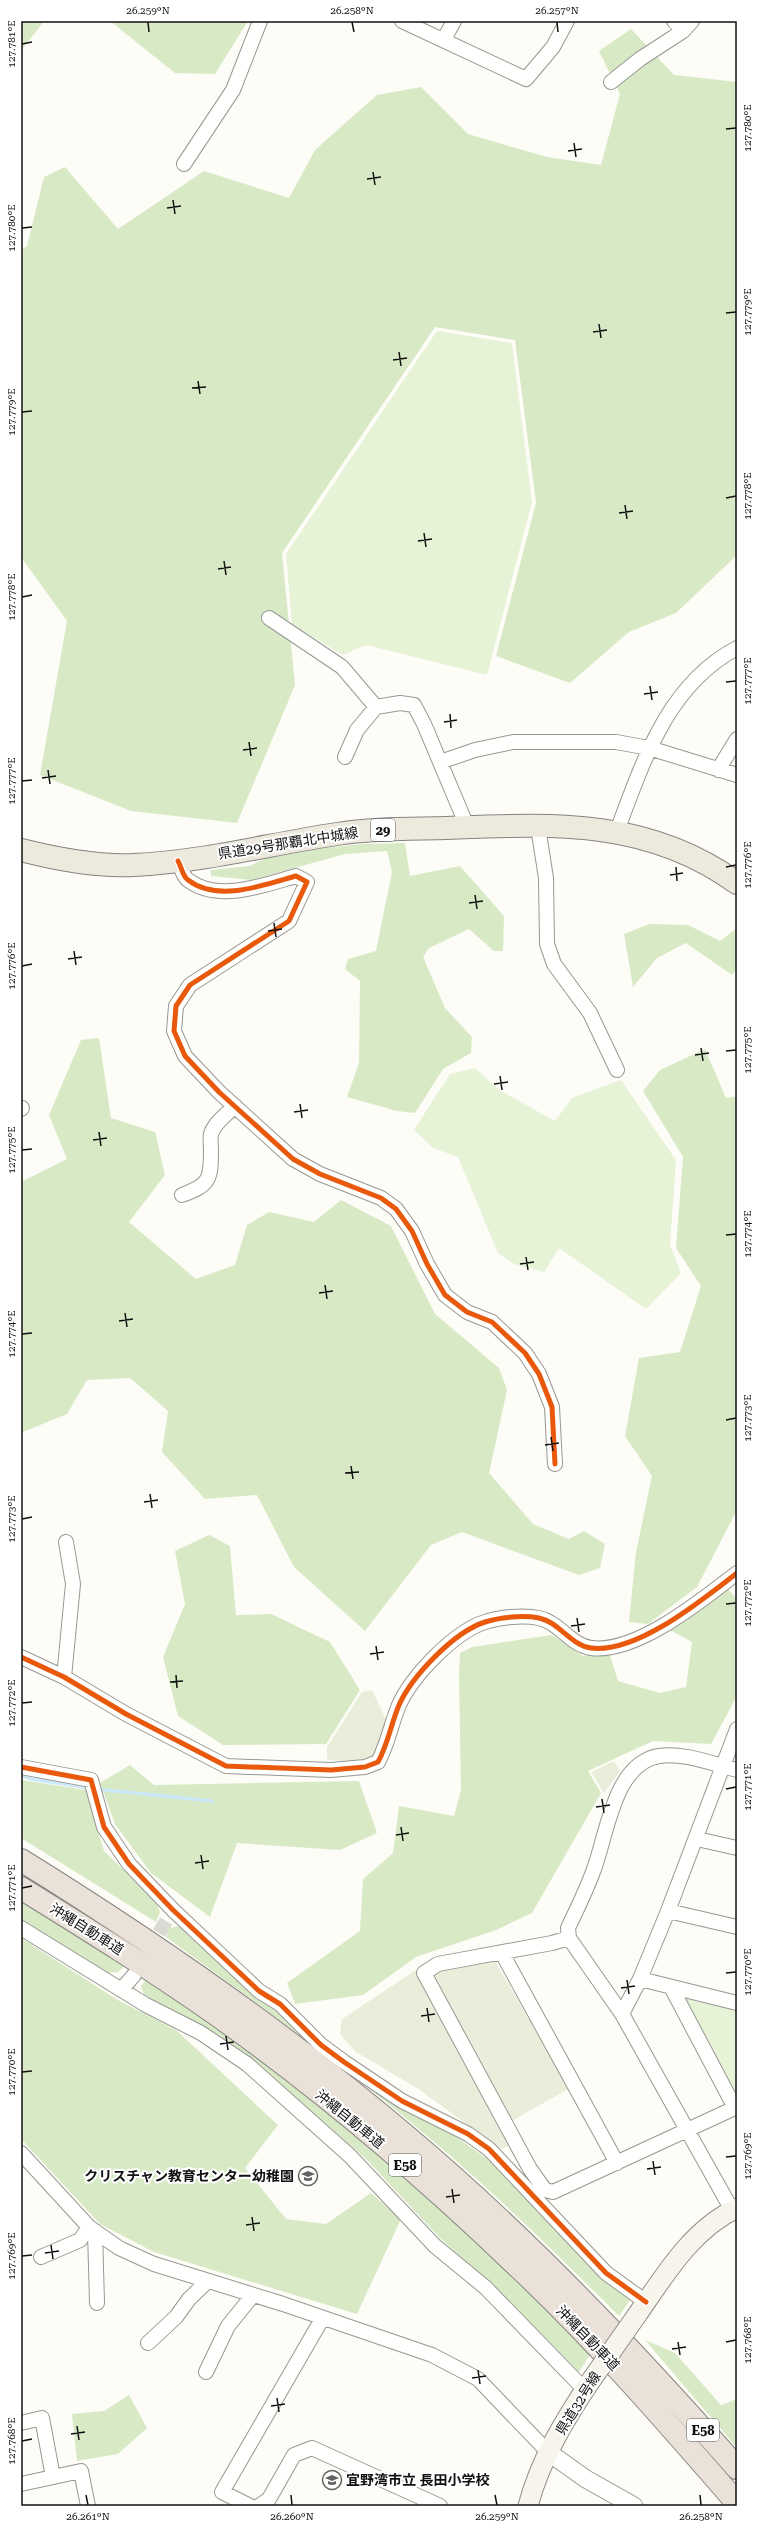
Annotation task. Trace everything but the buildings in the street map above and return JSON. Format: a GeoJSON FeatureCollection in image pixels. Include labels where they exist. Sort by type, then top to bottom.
{"type":"FeatureCollection","features":[{"type":"Feature","properties":{"kind":"highway","name":"沖縄自動車道"},"geometry":{"type":"LineString","coordinates":[[21,1860],[158,1948],[315,2062],[406,2135],[541,2258],[595,2312],[737,2468]]}},
{"type":"Feature","properties":{"kind":"highway","name":"沖縄自動車道"},"geometry":{"type":"LineString","coordinates":[[21,1888],[154,1971],[219,2017],[391,2153],[514,2262],[583,2331],[737,2503]]}},
{"type":"Feature","properties":{"kind":"main road","name":"県道29号那覇北中城線"},"geometry":{"type":"LineString","coordinates":[[21,850],[64,859],[132,865],[178,861],[338,834],[464,827],[538,827],[617,831],[655,840],[707,863],[737,883]]}},
{"type":"Feature","properties":{"kind":"main road","name":"県道32号線"},"geometry":{"type":"LineString","coordinates":[[528,2506],[537,2476],[548,2452],[588,2385],[673,2262],[691,2242],[732,2216]]}},
{"type":"Feature","properties":{"kind":"street"},"geometry":{"type":"LineString","coordinates":[[184,164],[233,90],[260,21]]}},
{"type":"Feature","properties":{"kind":"street"},"geometry":{"type":"LineString","coordinates":[[402,21],[444,39],[526,79],[553,47],[567,21]]}},
{"type":"Feature","properties":{"kind":"street"},"geometry":{"type":"LineString","coordinates":[[444,39],[454,21]]}},
{"type":"Feature","properties":{"kind":"street"},"geometry":{"type":"LineString","coordinates":[[611,82],[683,24]]}},
{"type":"Feature","properties":{"kind":"street"},"geometry":{"type":"LineString","coordinates":[[268,618],[342,667],[376,707]]}},
{"type":"Feature","properties":{"kind":"street"},"geometry":{"type":"LineString","coordinates":[[617,831],[648,748],[687,687],[706,669],[737,648]]}},
{"type":"Feature","properties":{"kind":"street"},"geometry":{"type":"LineString","coordinates":[[345,758],[357,730],[376,707],[400,703],[414,705],[464,819],[464,827]]}},
{"type":"Feature","properties":{"kind":"street"},"geometry":{"type":"LineString","coordinates":[[718,770],[737,739]]}},
{"type":"Feature","properties":{"kind":"street"},"geometry":{"type":"LineString","coordinates":[[440,762],[475,750],[513,742],[616,742],[648,748],[737,775]]}},
{"type":"Feature","properties":{"kind":"street"},"geometry":{"type":"LineString","coordinates":[[538,827],[546,878],[547,944],[554,964],[590,1013],[617,1070]]}},
{"type":"Feature","properties":{"kind":"street"},"geometry":{"type":"LineString","coordinates":[[178,861],[186,879],[205,889],[233,892],[296,876],[307,882],[289,922],[190,985],[176,1006],[174,1031],[185,1056],[235,1106],[293,1159],[320,1174],[381,1198],[396,1209],[412,1231],[427,1264],[445,1295],[467,1312],[492,1322],[525,1352],[539,1374],[552,1407],[554,1464]]}},
{"type":"Feature","properties":{"kind":"street"},"geometry":{"type":"LineString","coordinates":[[182,1195],[199,1189],[206,1182],[211,1172],[211,1134],[219,1121],[235,1106]]}},
{"type":"Feature","properties":{"kind":"street"},"geometry":{"type":"LineString","coordinates":[[64,1676],[73,1584],[66,1542]]}},
{"type":"Feature","properties":{"kind":"street"},"geometry":{"type":"LineString","coordinates":[[21,1657],[64,1676],[126,1714],[226,1766],[331,1770],[365,1768],[378,1762],[387,1745],[399,1705],[421,1672],[453,1641],[470,1629],[485,1622],[524,1617],[540,1618],[555,1625],[572,1640],[591,1648],[613,1646],[643,1636],[670,1622],[737,1573]]}},
{"type":"Feature","properties":{"kind":"street"},"geometry":{"type":"LineString","coordinates":[[622,2014],[640,1979],[668,1911],[697,1839],[722,1766],[737,1729]]}},
{"type":"Feature","properties":{"kind":"street"},"geometry":{"type":"LineString","coordinates":[[732,2216],[688,2131],[622,2014],[569,1938],[568,1928],[594,1871],[615,1797],[634,1769],[646,1760],[659,1755],[680,1756],[737,1770]]}},
{"type":"Feature","properties":{"kind":"street"},"geometry":{"type":"LineString","coordinates":[[21,1768],[93,1786],[104,1827],[129,1864],[173,1910],[259,1991],[280,2004],[321,2045],[402,2100],[468,2134],[489,2150],[606,2273],[642,2308]]}},
{"type":"Feature","properties":{"kind":"street"},"geometry":{"type":"LineString","coordinates":[[697,1839],[737,1848]]}},
{"type":"Feature","properties":{"kind":"street"},"geometry":{"type":"LineString","coordinates":[[668,1911],[737,1927]]}},
{"type":"Feature","properties":{"kind":"street"},"geometry":{"type":"LineString","coordinates":[[21,1928],[121,1990],[201,2033],[247,2064],[356,2161],[435,2246],[486,2288],[588,2385]]}},
{"type":"Feature","properties":{"kind":"street"},"geometry":{"type":"LineString","coordinates":[[569,1938],[502,1953],[438,1964],[424,1972],[530,2169],[545,2190],[553,2192],[688,2131],[736,2107],[670,1987]]}},
{"type":"Feature","properties":{"kind":"street"},"geometry":{"type":"LineString","coordinates":[[502,1953],[617,2163]]}},
{"type":"Feature","properties":{"kind":"street"},"geometry":{"type":"LineString","coordinates":[[121,1990],[134,1975]]}},
{"type":"Feature","properties":{"kind":"street"},"geometry":{"type":"LineString","coordinates":[[640,1979],[737,2003]]}},
{"type":"Feature","properties":{"kind":"street"},"geometry":{"type":"LineString","coordinates":[[21,2153],[92,2229],[119,2248],[147,2261],[432,2355],[478,2379],[548,2452],[586,2479],[634,2506]]}},
{"type":"Feature","properties":{"kind":"street"},"geometry":{"type":"LineString","coordinates":[[516,2178],[530,2169]]}},
{"type":"Feature","properties":{"kind":"street"},"geometry":{"type":"LineString","coordinates":[[41,2258],[80,2240],[92,2229]]}},
{"type":"Feature","properties":{"kind":"street"},"geometry":{"type":"LineString","coordinates":[[92,2229],[97,2303]]}},
{"type":"Feature","properties":{"kind":"street"},"geometry":{"type":"LineString","coordinates":[[148,2343],[176,2317],[189,2299],[208,2281]]}},
{"type":"Feature","properties":{"kind":"street"},"geometry":{"type":"LineString","coordinates":[[206,2372],[228,2326],[253,2295]]}},
{"type":"Feature","properties":{"kind":"street"},"geometry":{"type":"LineString","coordinates":[[250,2506],[222,2492],[322,2319]]}},
{"type":"Feature","properties":{"kind":"street"},"geometry":{"type":"LineString","coordinates":[[21,2423],[42,2418],[53,2477]]}},
{"type":"Feature","properties":{"kind":"street"},"geometry":{"type":"LineString","coordinates":[[259,2506],[269,2499],[294,2455],[312,2448],[440,2506]]}},
{"type":"Feature","properties":{"kind":"street"},"geometry":{"type":"LineString","coordinates":[[21,2484],[81,2471],[88,2506]]}},
{"type":"Feature","properties":{"kind":"green space"},"geometry":{"type":"Polygon","coordinates":[[[21,21],[44,21],[21,51],[21,21]]]}},
{"type":"Feature","properties":{"kind":"green space"},"geometry":{"type":"Polygon","coordinates":[[[110,21],[248,21],[215,74],[175,73],[110,21]]]}},
{"type":"Feature","properties":{"kind":"green space"},"geometry":{"type":"Polygon","coordinates":[[[631,29],[674,75],[737,82],[737,555],[676,613],[629,632],[570,683],[496,656],[536,503],[515,340],[435,327],[282,553],[295,685],[237,823],[131,811],[40,775],[67,621],[21,557],[21,250],[27,246],[44,177],[65,167],[118,229],[204,171],[289,198],[315,150],[377,95],[421,87],[468,134],[547,157],[601,165],[620,94],[599,51],[631,29]]]}},
{"type":"Feature","properties":{"kind":"green space"},"geometry":{"type":"Polygon","coordinates":[[[437,331],[512,343],[532,502],[487,675],[366,645],[343,655],[292,625],[286,554],[437,331]]]}},
{"type":"Feature","properties":{"kind":"green space"},"geometry":{"type":"Polygon","coordinates":[[[405,843],[410,876],[460,866],[504,916],[503,951],[494,951],[469,929],[429,948],[423,957],[445,1008],[472,1037],[471,1053],[443,1069],[415,1113],[397,1111],[347,1097],[359,1063],[360,981],[345,969],[348,959],[376,951],[392,872],[387,851],[345,854],[251,880],[211,876],[211,870],[249,866],[267,858],[316,849],[362,844],[405,843]]]}},
{"type":"Feature","properties":{"kind":"green space"},"geometry":{"type":"Polygon","coordinates":[[[649,924],[688,925],[720,941],[737,928],[737,968],[732,975],[686,943],[657,958],[633,987],[624,934],[649,924]]]}},
{"type":"Feature","properties":{"kind":"green space"},"geometry":{"type":"Polygon","coordinates":[[[99,1038],[111,1118],[155,1132],[165,1175],[129,1222],[196,1279],[235,1265],[247,1225],[269,1212],[314,1222],[341,1200],[391,1226],[435,1314],[499,1368],[507,1390],[489,1473],[533,1524],[569,1539],[584,1531],[605,1544],[600,1568],[579,1575],[462,1532],[431,1545],[365,1631],[294,1567],[257,1495],[205,1499],[162,1452],[168,1411],[130,1378],[87,1380],[67,1414],[23,1432],[21,1430],[21,1182],[67,1159],[49,1115],[81,1040],[99,1038]]]}},
{"type":"Feature","properties":{"kind":"green space"},"geometry":{"type":"Polygon","coordinates":[[[705,1049],[726,1098],[737,1096],[737,1510],[697,1587],[648,1624],[629,1622],[636,1552],[652,1476],[625,1436],[639,1358],[680,1352],[701,1286],[676,1248],[683,1157],[643,1091],[660,1070],[705,1049]]]}},
{"type":"Feature","properties":{"kind":"green space"},"geometry":{"type":"Polygon","coordinates":[[[475,1068],[499,1090],[555,1121],[572,1098],[621,1080],[676,1160],[670,1245],[681,1273],[646,1309],[559,1248],[544,1272],[514,1264],[498,1253],[458,1157],[433,1148],[414,1130],[450,1074],[475,1068]]]}},
{"type":"Feature","properties":{"kind":"green space"},"geometry":{"type":"Polygon","coordinates":[[[209,1535],[230,1546],[236,1615],[271,1614],[330,1642],[360,1690],[326,1744],[223,1745],[178,1716],[163,1657],[185,1604],[175,1551],[209,1535]]]}},
{"type":"Feature","properties":{"kind":"green space"},"geometry":{"type":"Polygon","coordinates":[[[728,1589],[737,1599],[737,1696],[711,1744],[653,1741],[588,1771],[601,1793],[532,1913],[496,1930],[416,1957],[363,1995],[295,2004],[287,1983],[360,1931],[363,1879],[393,1853],[399,1806],[454,1816],[461,1790],[460,1653],[472,1647],[552,1635],[583,1656],[609,1652],[618,1681],[660,1693],[686,1687],[692,1642],[670,1630],[728,1589]]]}},
{"type":"Feature","properties":{"kind":"green space"},"geometry":{"type":"Polygon","coordinates":[[[372,1690],[389,1726],[376,1757],[364,1762],[327,1760],[327,1747],[362,1692],[372,1690]]]}},
{"type":"Feature","properties":{"kind":"green space"},"geometry":{"type":"Polygon","coordinates":[[[614,1761],[620,1771],[604,1793],[591,1772],[614,1761]]]}},
{"type":"Feature","properties":{"kind":"green space"},"geometry":{"type":"Polygon","coordinates":[[[130,1765],[154,1785],[359,1781],[377,1833],[340,1850],[237,1843],[210,1917],[151,1873],[115,1824],[100,1783],[130,1765]]]}},
{"type":"Feature","properties":{"kind":"green space"},"geometry":{"type":"Polygon","coordinates":[[[21,1780],[86,1790],[104,1851],[156,1902],[160,1912],[156,1922],[21,1838],[21,1780]]]}},
{"type":"Feature","properties":{"kind":"green space"},"geometry":{"type":"Polygon","coordinates":[[[21,1899],[125,1966],[118,1972],[108,1973],[21,1919],[21,1899]]]}},
{"type":"Feature","properties":{"kind":"green space"},"geometry":{"type":"Polygon","coordinates":[[[180,1926],[284,2017],[485,2157],[631,2299],[619,2316],[512,2212],[412,2123],[343,2068],[166,1937],[169,1928],[180,1926]]]}},
{"type":"Feature","properties":{"kind":"green space"},"geometry":{"type":"Polygon","coordinates":[[[21,1938],[116,1999],[176,2030],[278,2125],[245,2168],[286,2219],[326,2224],[371,2193],[401,2219],[357,2314],[154,2252],[100,2224],[21,2139],[21,1938]]]}},
{"type":"Feature","properties":{"kind":"green space"},"geometry":{"type":"Polygon","coordinates":[[[493,1958],[570,2088],[505,2125],[513,2144],[501,2149],[417,2088],[356,2052],[340,2034],[342,2019],[416,1970],[493,1958]]]}},
{"type":"Feature","properties":{"kind":"green space"},"geometry":{"type":"Polygon","coordinates":[[[147,1978],[297,2085],[373,2148],[512,2274],[591,2353],[579,2372],[498,2291],[441,2239],[367,2160],[323,2121],[260,2068],[198,2024],[144,1995],[141,1986],[147,1978]]]}},
{"type":"Feature","properties":{"kind":"green space"},"geometry":{"type":"Polygon","coordinates":[[[671,1987],[737,2005],[737,2101],[671,1987]]]}},
{"type":"Feature","properties":{"kind":"green space"},"geometry":{"type":"Polygon","coordinates":[[[645,2340],[675,2353],[721,2405],[737,2399],[737,2448],[645,2340]]]}},
{"type":"Feature","properties":{"kind":"green space"},"geometry":{"type":"Polygon","coordinates":[[[129,2395],[147,2428],[118,2454],[77,2461],[72,2414],[104,2411],[129,2395]]]}},
{"type":"Feature","properties":{"kind":"waterway"},"geometry":{"type":"LineString","coordinates":[[21,1775],[31,1779],[90,1788]]}},
{"type":"Feature","properties":{"kind":"waterway"},"geometry":{"type":"LineString","coordinates":[[96,1789],[212,1801]]}},
{"type":"Feature","properties":{"kind":"tunnel"},"geometry":{"type":"LineString","coordinates":[[148,1951],[173,1910]]}},
{"type":"Feature","properties":{"kind":"cycle path"},"geometry":{"type":"LineString","coordinates":[[178,861],[186,879],[200,887],[213,890],[241,890],[270,884],[296,876],[307,882],[289,921],[190,985],[176,1006],[174,1031],[185,1056],[219,1092],[293,1159],[320,1174],[381,1198],[396,1209],[412,1231],[427,1264],[445,1295],[467,1312],[492,1322],[525,1353],[539,1374],[552,1407],[555,1464]]}},
{"type":"Feature","properties":{"kind":"cycle path"},"geometry":{"type":"LineString","coordinates":[[21,1657],[64,1677],[126,1714],[226,1766],[331,1770],[365,1767],[378,1762],[399,1705],[414,1681],[435,1656],[460,1635],[473,1627],[491,1620],[504,1618],[539,1618],[553,1624],[577,1643],[591,1648],[609,1648],[648,1634],[688,1610],[737,1573]]}},
{"type":"Feature","properties":{"kind":"cycle path"},"geometry":{"type":"LineString","coordinates":[[21,1767],[91,1780],[104,1827],[129,1864],[173,1910],[259,1991],[280,2004],[321,2045],[344,2062],[402,2101],[468,2134],[489,2149],[606,2273],[646,2302]]}},
{"type":"Feature","properties":{"kind":"place","name":"クリスチャン教育センター幼稚園"},"geometry":{"type":"Point","coordinates":[308,2176]}},
{"type":"Feature","properties":{"kind":"place","name":"宜野湾市立 長田小学校"},"geometry":{"type":"Point","coordinates":[332,2480]}}]}
